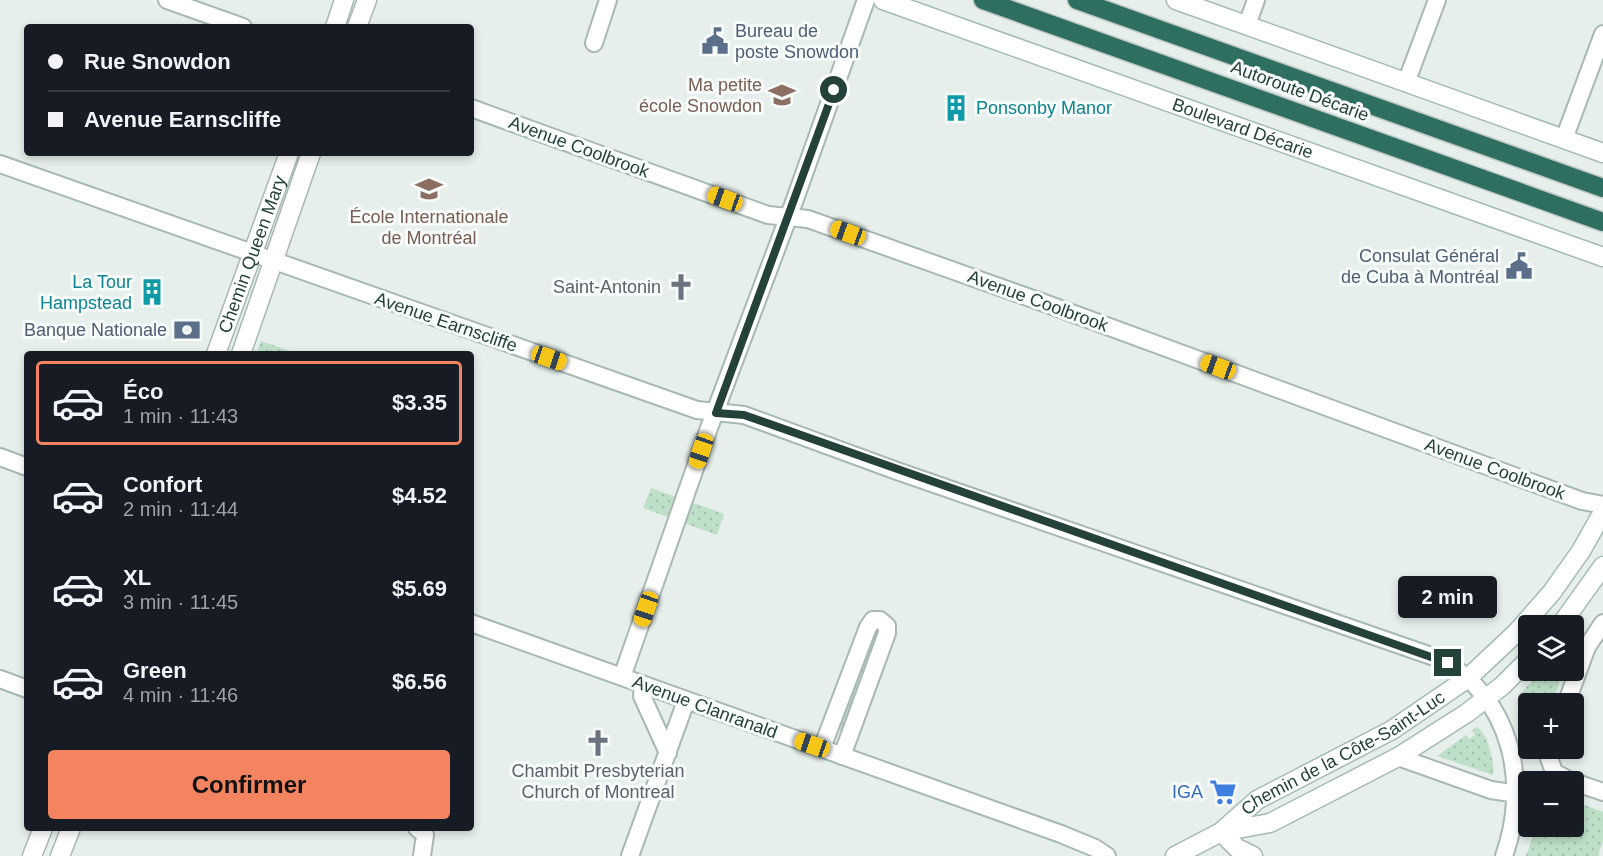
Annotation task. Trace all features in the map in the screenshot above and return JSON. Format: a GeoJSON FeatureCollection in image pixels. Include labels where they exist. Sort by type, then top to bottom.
{"type":"FeatureCollection","features":[{"type":"Feature","properties":{"kind":"highway","name":"Autoroute Décarie"},"geometry":{"type":"LineString","coordinates":[[983,0],[1603,222]]}},
{"type":"Feature","properties":{"kind":"highway","name":"Autoroute Décarie"},"geometry":{"type":"LineString","coordinates":[[1077,0],[1603,188]]}},
{"type":"Feature","properties":{"kind":"main road"},"geometry":{"type":"LineString","coordinates":[[336,24],[344,0]]}},
{"type":"Feature","properties":{"kind":"main road"},"geometry":{"type":"LineString","coordinates":[[358,24],[367,0]]}},
{"type":"Feature","properties":{"kind":"main road","name":"Boulevard Décarie"},"geometry":{"type":"LineString","coordinates":[[883,0],[1603,257]]}},
{"type":"Feature","properties":{"kind":"main road"},"geometry":{"type":"LineString","coordinates":[[1176,0],[1603,153]]}},
{"type":"Feature","properties":{"kind":"main road","name":"Chemin Queen Mary"},"geometry":{"type":"LineString","coordinates":[[217,351],[288,156]]}},
{"type":"Feature","properties":{"kind":"main road","name":"Chemin Queen Mary"},"geometry":{"type":"LineString","coordinates":[[243,351],[310,156]]}},
{"type":"Feature","properties":{"kind":"main road","name":"Chemin de la Côte-Saint-Luc"},"geometry":{"type":"LineString","coordinates":[[1175,856],[1221,832],[1257,800],[1392,730],[1468,678],[1517,632],[1547,598],[1581,551],[1603,512]]}},
{"type":"Feature","properties":{"kind":"main road"},"geometry":{"type":"LineString","coordinates":[[1568,615],[1603,566]]}},
{"type":"Feature","properties":{"kind":"main road","name":"Chemin de la Côte-Saint-Luc"},"geometry":{"type":"LineString","coordinates":[[1221,832],[1270,823],[1398,757],[1443,730],[1487,698],[1518,669]]}},
{"type":"Feature","properties":{"kind":"main road"},"geometry":{"type":"LineString","coordinates":[[32,856],[41,831]]}},
{"type":"Feature","properties":{"kind":"main road"},"geometry":{"type":"LineString","coordinates":[[60,856],[70,831]]}},
{"type":"Feature","properties":{"kind":"main road"},"geometry":{"type":"LineString","coordinates":[[1221,832],[1237,848],[1253,856]]}},
{"type":"Feature","properties":{"kind":"street"},"geometry":{"type":"LineString","coordinates":[[167,0],[235,24]]}},
{"type":"Feature","properties":{"kind":"street"},"geometry":{"type":"LineString","coordinates":[[594,43],[609,0]]}},
{"type":"Feature","properties":{"kind":"street"},"geometry":{"type":"LineString","coordinates":[[622,677],[866,0]]}},
{"type":"Feature","properties":{"kind":"street"},"geometry":{"type":"LineString","coordinates":[[1247,26],[1256,0]]}},
{"type":"Feature","properties":{"kind":"street"},"geometry":{"type":"LineString","coordinates":[[1406,83],[1437,0]]}},
{"type":"Feature","properties":{"kind":"street"},"geometry":{"type":"LineString","coordinates":[[1564,140],[1603,34]]}},
{"type":"Feature","properties":{"kind":"street","name":"Avenue Coolbrook"},"geometry":{"type":"LineString","coordinates":[[474,109],[768,215],[808,219],[1058,308],[1582,501],[1603,505]]}},
{"type":"Feature","properties":{"kind":"street","name":"Avenue Earnscliffe"},"geometry":{"type":"LineString","coordinates":[[0,164],[686,406],[716,413],[744,415],[897,471],[1431,655],[1454,667],[1468,678],[1487,698],[1499,718],[1509,746],[1517,794],[1513,826],[1504,856]]}},
{"type":"Feature","properties":{"kind":"street"},"geometry":{"type":"LineString","coordinates":[[0,458],[24,466]]}},
{"type":"Feature","properties":{"kind":"street"},"geometry":{"type":"LineString","coordinates":[[822,748],[868,627],[873,620],[883,621],[887,626],[887,633],[842,756]]}},
{"type":"Feature","properties":{"kind":"street"},"geometry":{"type":"LineString","coordinates":[[1570,693],[1587,647],[1603,623]]}},
{"type":"Feature","properties":{"kind":"street","name":"Avenue Clanranald"},"geometry":{"type":"LineString","coordinates":[[474,624],[1087,844],[1107,856]]}},
{"type":"Feature","properties":{"kind":"street"},"geometry":{"type":"LineString","coordinates":[[0,679],[24,688]]}},
{"type":"Feature","properties":{"kind":"street"},"geometry":{"type":"LineString","coordinates":[[643,685],[642,696],[668,753]]}},
{"type":"Feature","properties":{"kind":"street"},"geometry":{"type":"LineString","coordinates":[[630,856],[686,701]]}},
{"type":"Feature","properties":{"kind":"street"},"geometry":{"type":"LineString","coordinates":[[1398,757],[1491,790],[1517,794]]}},
{"type":"Feature","properties":{"kind":"street"},"geometry":{"type":"LineString","coordinates":[[1584,786],[1603,792]]}},
{"type":"Feature","properties":{"kind":"street"},"geometry":{"type":"LineString","coordinates":[[420,831],[425,835],[422,856]]}},
{"type":"Feature","properties":{"kind":"green space"},"geometry":{"type":"Polygon","coordinates":[[[261,341],[290,351],[257,351],[261,341]]]}},
{"type":"Feature","properties":{"kind":"green space"},"geometry":{"type":"Polygon","coordinates":[[[651,488],[724,514],[717,535],[643,508],[651,488]]]}},
{"type":"Feature","properties":{"kind":"green space"},"geometry":{"type":"Polygon","coordinates":[[[872,627],[879,630],[844,730],[839,731],[872,627]]]}},
{"type":"Feature","properties":{"kind":"green space"},"geometry":{"type":"Polygon","coordinates":[[[1532,681],[1560,681],[1556,693],[1521,693],[1532,681]]]}},
{"type":"Feature","properties":{"kind":"green space"},"geometry":{"type":"Polygon","coordinates":[[[1477,727],[1484,735],[1490,749],[1493,775],[1437,756],[1466,735],[1469,739],[1475,735],[1472,730],[1477,727]]]}},
{"type":"Feature","properties":{"kind":"green space"},"geometry":{"type":"Polygon","coordinates":[[[1584,805],[1603,812],[1603,840],[1598,856],[1526,856],[1533,837],[1584,837],[1584,805]]]}},
{"type":"Feature","properties":{"kind":"place","name":"Bureau de poste Snowdon"},"geometry":{"type":"Point","coordinates":[715,41]}},
{"type":"Feature","properties":{"kind":"place","name":"Ma petite école Snowdon"},"geometry":{"type":"Point","coordinates":[782,95]}},
{"type":"Feature","properties":{"kind":"place","name":"Ponsonby Manor"},"geometry":{"type":"Point","coordinates":[956,108]}},
{"type":"Feature","properties":{"kind":"place","name":"École Internationale de Montréal"},"geometry":{"type":"Point","coordinates":[429,189]}},
{"type":"Feature","properties":{"kind":"place","name":"Consulat Général de Cuba à Montréal"},"geometry":{"type":"Point","coordinates":[1519,266]}},
{"type":"Feature","properties":{"kind":"place","name":"Saint-Antonin"},"geometry":{"type":"Point","coordinates":[681,287]}},
{"type":"Feature","properties":{"kind":"place","name":"La Tour Hampstead"},"geometry":{"type":"Point","coordinates":[152,292]}},
{"type":"Feature","properties":{"kind":"place","name":"Banque Nationale"},"geometry":{"type":"Point","coordinates":[187,330]}},
{"type":"Feature","properties":{"kind":"place","name":"Chambit Presbyterian Church of Montreal"},"geometry":{"type":"Point","coordinates":[598,743]}},
{"type":"Feature","properties":{"kind":"place","name":"IGA"},"geometry":{"type":"Point","coordinates":[1223,792]}},
{"type":"Feature","properties":{"kind":"route"},"geometry":{"type":"LineString","coordinates":[[834,90],[716,413],[744,415],[897,471],[1431,655],[1448,663]]}}]}
